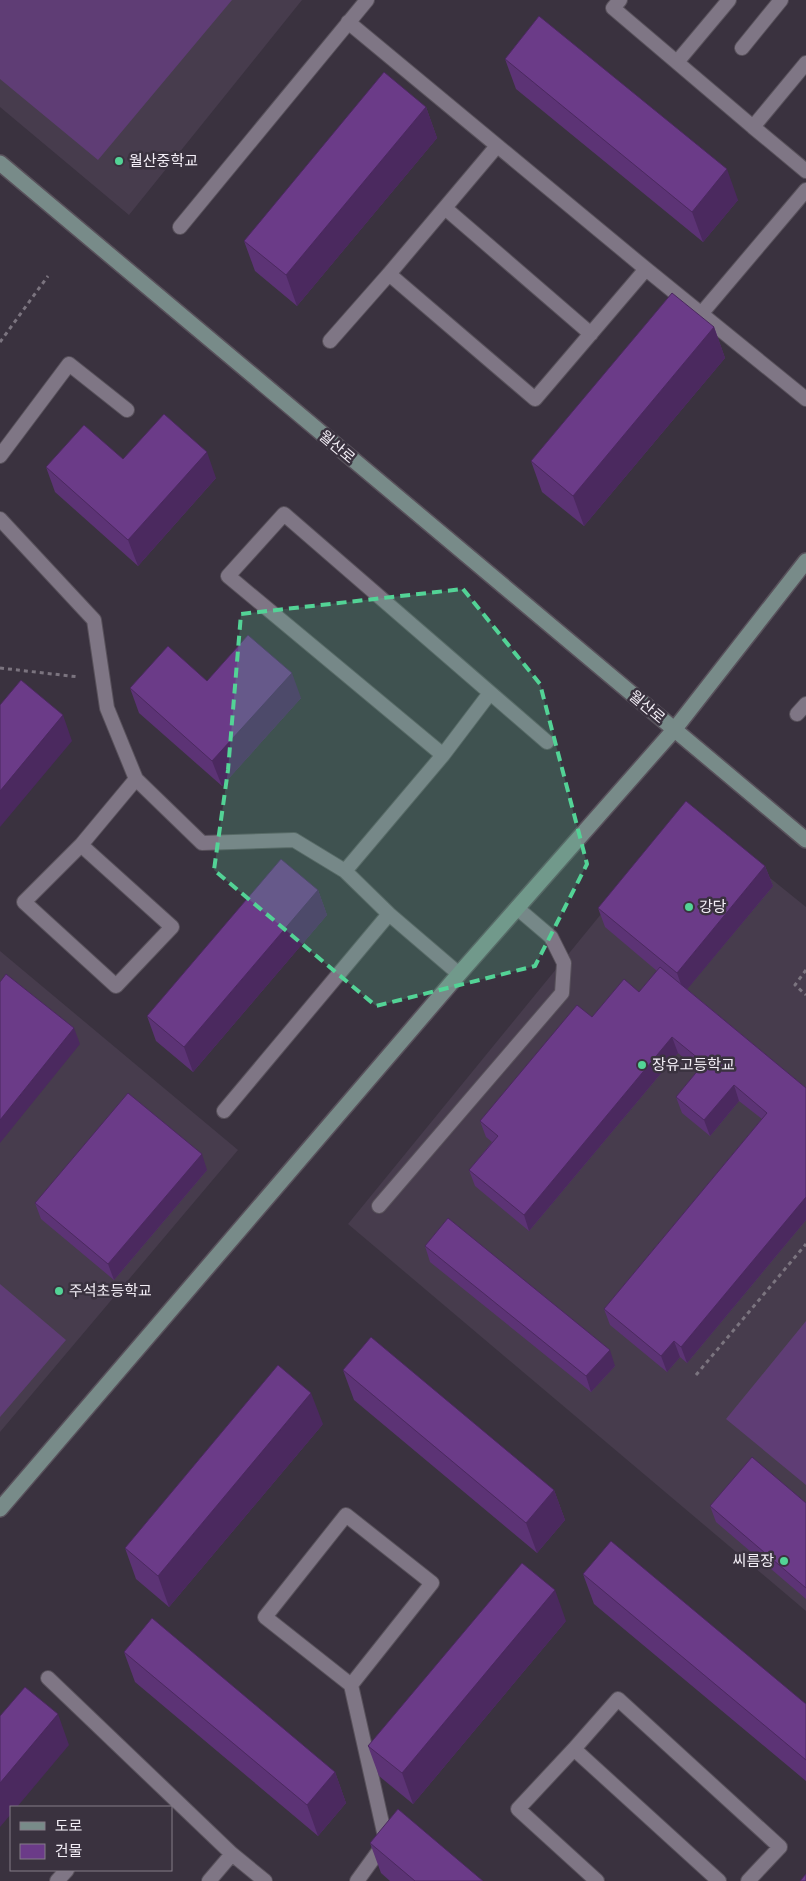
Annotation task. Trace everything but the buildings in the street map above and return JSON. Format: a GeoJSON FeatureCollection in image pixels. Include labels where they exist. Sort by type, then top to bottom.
{"type":"FeatureCollection","features":[{"type":"Feature","properties":{"kind":"street","name":"월산로"},"geometry":{"type":"LineString","coordinates":[[0,163],[806,840]]}},
{"type":"Feature","properties":{"kind":"street","name":"월산로"},"geometry":{"type":"LineString","coordinates":[[674,730],[806,561]]}},
{"type":"Feature","properties":{"kind":"street"},"geometry":{"type":"LineString","coordinates":[[0,1509],[459,974],[674,730]]}},
{"type":"Feature","properties":{"kind":"lane"},"geometry":{"type":"LineString","coordinates":[[180,227],[367,0]]}},
{"type":"Feature","properties":{"kind":"lane"},"geometry":{"type":"LineString","coordinates":[[620,0],[613,8],[806,171]]}},
{"type":"Feature","properties":{"kind":"lane"},"geometry":{"type":"LineString","coordinates":[[677,62],[729,0]]}},
{"type":"Feature","properties":{"kind":"lane"},"geometry":{"type":"LineString","coordinates":[[742,48],[781,0]]}},
{"type":"Feature","properties":{"kind":"lane"},"geometry":{"type":"LineString","coordinates":[[348,22],[806,399]]}},
{"type":"Feature","properties":{"kind":"lane"},"geometry":{"type":"LineString","coordinates":[[753,127],[806,63]]}},
{"type":"Feature","properties":{"kind":"lane"},"geometry":{"type":"LineString","coordinates":[[330,341],[497,146]]}},
{"type":"Feature","properties":{"kind":"lane"},"geometry":{"type":"LineString","coordinates":[[701,314],[806,190]]}},
{"type":"Feature","properties":{"kind":"lane"},"geometry":{"type":"LineString","coordinates":[[445,208],[591,334]]}},
{"type":"Feature","properties":{"kind":"lane"},"geometry":{"type":"LineString","coordinates":[[389,274],[534,399],[646,269]]}},
{"type":"Feature","properties":{"kind":"lane"},"geometry":{"type":"LineString","coordinates":[[0,456],[70,364],[127,410]]}},
{"type":"Feature","properties":{"kind":"lane"},"geometry":{"type":"LineString","coordinates":[[443,755],[228,576],[284,514],[547,742]]}},
{"type":"Feature","properties":{"kind":"lane"},"geometry":{"type":"LineString","coordinates":[[0,519],[94,620],[107,708],[136,779],[202,844],[294,840],[345,871],[389,914],[459,974]]}},
{"type":"Feature","properties":{"kind":"lane"},"geometry":{"type":"LineString","coordinates":[[345,871],[443,755],[490,693]]}},
{"type":"Feature","properties":{"kind":"lane"},"geometry":{"type":"LineString","coordinates":[[81,845],[172,927],[116,986],[24,902],[81,845],[136,779]]}},
{"type":"Feature","properties":{"kind":"lane"},"geometry":{"type":"LineString","coordinates":[[379,1206],[562,993],[564,963],[551,937],[517,908]]}},
{"type":"Feature","properties":{"kind":"lane"},"geometry":{"type":"LineString","coordinates":[[224,1111],[389,914]]}},
{"type":"Feature","properties":{"kind":"lane"},"geometry":{"type":"LineString","coordinates":[[352,1685],[432,1583],[346,1515],[265,1617],[352,1685],[386,1841],[357,1881]]}},
{"type":"Feature","properties":{"kind":"lane"},"geometry":{"type":"LineString","coordinates":[[48,1678],[232,1854],[265,1881]]}},
{"type":"Feature","properties":{"kind":"lane"},"geometry":{"type":"LineString","coordinates":[[597,1881],[518,1809],[618,1699],[780,1847],[748,1881]]}},
{"type":"Feature","properties":{"kind":"lane"},"geometry":{"type":"LineString","coordinates":[[574,1749],[719,1881]]}},
{"type":"Feature","properties":{"kind":"lane"},"geometry":{"type":"LineString","coordinates":[[209,1881],[232,1854]]}},
{"type":"Feature","properties":{"kind":"lane"},"geometry":{"type":"LineString","coordinates":[[57,1881],[66,1871]]}},
{"type":"Feature","properties":{"kind":"path"},"geometry":{"type":"LineString","coordinates":[[0,342],[48,276]]}},
{"type":"Feature","properties":{"kind":"path"},"geometry":{"type":"LineString","coordinates":[[0,668],[80,677]]}},
{"type":"Feature","properties":{"kind":"path"},"geometry":{"type":"LineString","coordinates":[[806,970],[795,985],[806,994]]}},
{"type":"Feature","properties":{"kind":"path"},"geometry":{"type":"LineString","coordinates":[[696,1375],[806,1244]]}},
{"type":"Feature","properties":{"kind":"highlighted area"},"geometry":{"type":"Polygon","coordinates":[[[463,589],[540,684],[587,864],[535,966],[376,1006],[214,870],[228,770],[241,614],[463,589]]]}},
{"type":"Feature","properties":{"kind":"shaded area","name":"월산중학교"},"geometry":{"type":"Polygon","coordinates":[[[0,0],[302,0],[129,215],[0,107],[0,0]]]}},
{"type":"Feature","properties":{"kind":"shaded area"},"geometry":{"type":"Polygon","coordinates":[[[0,0],[232,0],[98,160],[0,79],[0,0]]]}},
{"type":"Feature","properties":{"kind":"shaded area","name":"장유고등학교"},"geometry":{"type":"Polygon","coordinates":[[[686,810],[806,907],[806,1611],[348,1224],[686,810]]]}},
{"type":"Feature","properties":{"kind":"shaded area","name":"주석초등학교"},"geometry":{"type":"Polygon","coordinates":[[[0,951],[238,1150],[0,1432],[0,951]]]}},
{"type":"Feature","properties":{"kind":"shaded area"},"geometry":{"type":"Polygon","coordinates":[[[0,1284],[66,1340],[0,1417],[0,1284]]]}},
{"type":"Feature","properties":{"kind":"shaded area"},"geometry":{"type":"Polygon","coordinates":[[[806,1321],[806,1485],[726,1419],[806,1321]]]}},
{"type":"Feature","properties":{"kind":"place","name":"월산중학교"},"geometry":{"type":"Point","coordinates":[119,161]}},
{"type":"Feature","properties":{"kind":"place","name":"강당"},"geometry":{"type":"Point","coordinates":[689,907]}},
{"type":"Feature","properties":{"kind":"place","name":"장유고등학교"},"geometry":{"type":"Point","coordinates":[642,1065]}},
{"type":"Feature","properties":{"kind":"place","name":"주석초등학교"},"geometry":{"type":"Point","coordinates":[59,1291]}},
{"type":"Feature","properties":{"kind":"place","name":"씨름장"},"geometry":{"type":"Point","coordinates":[784,1561]}}]}
